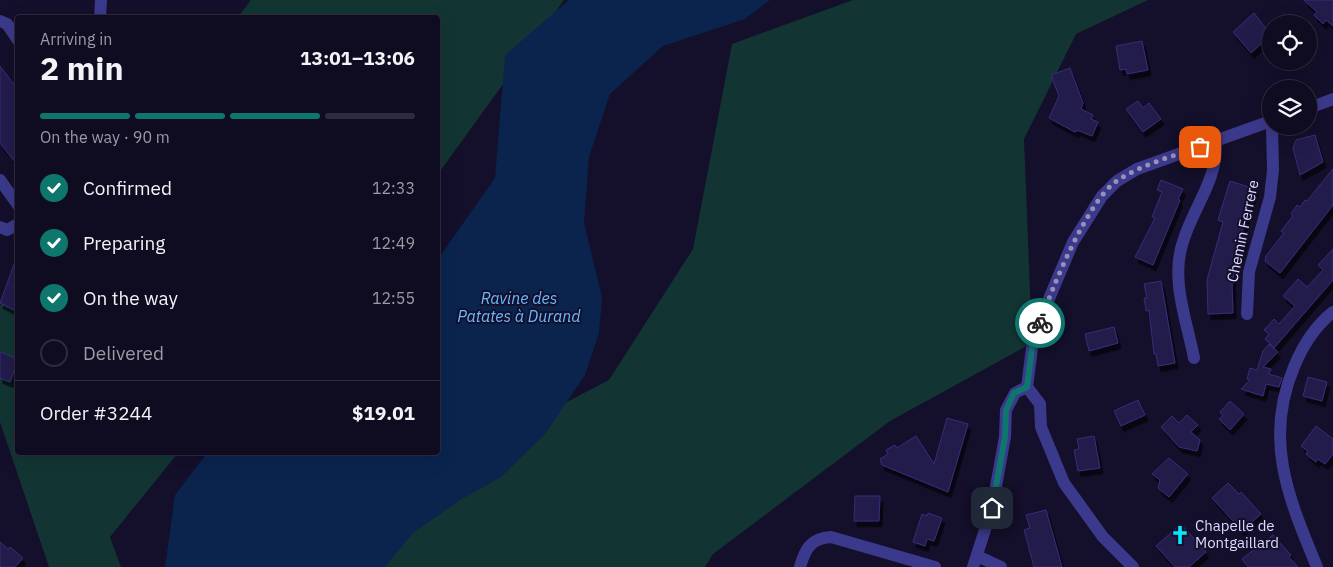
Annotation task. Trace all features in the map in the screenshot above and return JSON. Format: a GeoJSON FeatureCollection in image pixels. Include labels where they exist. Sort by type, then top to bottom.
{"type":"FeatureCollection","features":[{"type":"Feature","properties":{"kind":"street"},"geometry":{"type":"LineString","coordinates":[[100,15],[101,0]]}},
{"type":"Feature","properties":{"kind":"street"},"geometry":{"type":"LineString","coordinates":[[0,21],[7,24],[15,36]]}},
{"type":"Feature","properties":{"kind":"street"},"geometry":{"type":"LineString","coordinates":[[1317,105],[1333,99]]}},
{"type":"Feature","properties":{"kind":"street"},"geometry":{"type":"LineString","coordinates":[[1133,567],[1104,537],[1064,483],[1041,427],[1040,404],[1027,387],[1032,348],[1043,313],[1073,242],[1102,196],[1116,181],[1138,169],[1262,124]]}},
{"type":"Feature","properties":{"kind":"street","name":"Chemin Ferrere"},"geometry":{"type":"LineString","coordinates":[[1247,314],[1249,272],[1270,197],[1273,170],[1272,135]]}},
{"type":"Feature","properties":{"kind":"street"},"geometry":{"type":"LineString","coordinates":[[1194,358],[1179,286],[1178,265],[1182,245],[1212,177],[1217,159],[1216,141]]}},
{"type":"Feature","properties":{"kind":"street"},"geometry":{"type":"LineString","coordinates":[[0,180],[15,202]]}},
{"type":"Feature","properties":{"kind":"street"},"geometry":{"type":"LineString","coordinates":[[0,227],[7,230],[15,226]]}},
{"type":"Feature","properties":{"kind":"street"},"geometry":{"type":"LineString","coordinates":[[1317,567],[1296,517],[1282,465],[1278,426],[1285,387],[1300,351],[1311,333],[1333,312]]}},
{"type":"Feature","properties":{"kind":"street"},"geometry":{"type":"LineString","coordinates":[[1001,567],[975,561],[992,508],[1005,437],[1006,410],[1014,393],[1027,387]]}},
{"type":"Feature","properties":{"kind":"street"},"geometry":{"type":"LineString","coordinates":[[800,567],[804,554],[813,541],[820,537],[830,537],[935,567]]}},
{"type":"Feature","properties":{"kind":"green space"},"geometry":{"type":"Polygon","coordinates":[[[251,0],[564,0],[440,171],[440,15],[239,15],[251,0]]]}},
{"type":"Feature","properties":{"kind":"green space"},"geometry":{"type":"Polygon","coordinates":[[[853,0],[1148,0],[1076,34],[1024,139],[1032,343],[890,421],[713,554],[705,567],[355,567],[357,511],[609,380],[693,249],[732,44],[853,0]]]}},
{"type":"Feature","properties":{"kind":"green space"},"geometry":{"type":"Polygon","coordinates":[[[15,287],[15,455],[176,455],[110,537],[121,567],[49,567],[0,422],[0,306],[15,287]]]}},
{"type":"Feature","properties":{"kind":"water","name":"Ravine des Patates à Durand"},"geometry":{"type":"Polygon","coordinates":[[[569,0],[770,0],[745,19],[663,46],[610,94],[589,157],[584,223],[602,297],[599,333],[585,375],[545,434],[501,477],[460,500],[413,533],[385,567],[165,567],[175,495],[205,455],[440,455],[440,256],[495,178],[505,55],[569,0]]]}},
{"type":"Feature","properties":{"kind":"building"},"geometry":{"type":"Polygon","coordinates":[[[1304,0],[1333,0],[1333,26],[1326,20],[1323,24],[1317,18],[1317,15],[1314,15],[1317,12],[1304,0]]]}},
{"type":"Feature","properties":{"kind":"building"},"geometry":{"type":"Polygon","coordinates":[[[1254,13],[1262,23],[1262,43],[1251,53],[1233,32],[1254,13]]]}},
{"type":"Feature","properties":{"kind":"building"},"geometry":{"type":"Polygon","coordinates":[[[1142,41],[1148,70],[1127,74],[1126,69],[1120,70],[1116,46],[1142,41]]]}},
{"type":"Feature","properties":{"kind":"building"},"geometry":{"type":"Polygon","coordinates":[[[0,66],[15,86],[15,162],[0,143],[0,66]]]}},
{"type":"Feature","properties":{"kind":"building"},"geometry":{"type":"Polygon","coordinates":[[[1070,68],[1083,103],[1081,109],[1093,115],[1091,119],[1098,122],[1092,136],[1077,130],[1076,132],[1073,131],[1049,118],[1059,96],[1051,75],[1070,68]]]}},
{"type":"Feature","properties":{"kind":"building"},"geometry":{"type":"Polygon","coordinates":[[[1138,101],[1143,108],[1149,103],[1161,119],[1143,132],[1126,109],[1138,101]]]}},
{"type":"Feature","properties":{"kind":"building"},"geometry":{"type":"Polygon","coordinates":[[[1315,135],[1323,162],[1300,175],[1293,148],[1296,140],[1315,135]]]}},
{"type":"Feature","properties":{"kind":"building"},"geometry":{"type":"Polygon","coordinates":[[[1333,169],[1333,205],[1280,273],[1265,261],[1266,256],[1284,233],[1281,231],[1293,216],[1291,214],[1297,205],[1300,207],[1305,200],[1307,201],[1333,169]]]}},
{"type":"Feature","properties":{"kind":"building"},"geometry":{"type":"Polygon","coordinates":[[[1161,180],[1183,189],[1153,265],[1135,257],[1155,218],[1152,217],[1162,192],[1157,190],[1161,180]]]}},
{"type":"Feature","properties":{"kind":"building"},"geometry":{"type":"Polygon","coordinates":[[[1230,181],[1255,189],[1241,236],[1245,237],[1232,282],[1233,313],[1208,314],[1207,280],[1223,222],[1218,220],[1230,181]]]}},
{"type":"Feature","properties":{"kind":"building"},"geometry":{"type":"Polygon","coordinates":[[[1333,249],[1333,280],[1274,348],[1265,339],[1269,334],[1264,330],[1274,319],[1279,324],[1295,306],[1283,296],[1298,279],[1307,287],[1323,270],[1318,265],[1333,249]]]}},
{"type":"Feature","properties":{"kind":"building"},"geometry":{"type":"Polygon","coordinates":[[[15,262],[14,310],[0,303],[15,262]]]}},
{"type":"Feature","properties":{"kind":"building"},"geometry":{"type":"Polygon","coordinates":[[[1161,281],[1175,363],[1158,366],[1156,354],[1154,354],[1149,310],[1146,311],[1144,298],[1147,298],[1144,284],[1161,281]]]}},
{"type":"Feature","properties":{"kind":"building"},"geometry":{"type":"Polygon","coordinates":[[[1114,327],[1118,343],[1089,351],[1085,334],[1114,327]]]}},
{"type":"Feature","properties":{"kind":"building"},"geometry":{"type":"Polygon","coordinates":[[[1269,344],[1278,352],[1263,367],[1271,369],[1269,374],[1282,378],[1279,387],[1266,384],[1263,396],[1241,389],[1250,380],[1247,379],[1250,368],[1257,370],[1263,351],[1269,344]]]}},
{"type":"Feature","properties":{"kind":"building"},"geometry":{"type":"Polygon","coordinates":[[[0,352],[15,358],[15,368],[10,382],[0,378],[0,352]]]}},
{"type":"Feature","properties":{"kind":"building"},"geometry":{"type":"Polygon","coordinates":[[[1308,377],[1327,382],[1322,401],[1303,396],[1308,377]]]}},
{"type":"Feature","properties":{"kind":"building"},"geometry":{"type":"Polygon","coordinates":[[[1138,400],[1145,415],[1121,426],[1114,411],[1138,400]]]}},
{"type":"Feature","properties":{"kind":"building"},"geometry":{"type":"Polygon","coordinates":[[[1230,401],[1244,414],[1230,430],[1219,419],[1223,416],[1220,412],[1230,401]]]}},
{"type":"Feature","properties":{"kind":"building"},"geometry":{"type":"Polygon","coordinates":[[[1187,415],[1198,425],[1191,432],[1200,440],[1197,451],[1179,447],[1161,427],[1172,416],[1179,423],[1187,415]]]}},
{"type":"Feature","properties":{"kind":"building"},"geometry":{"type":"Polygon","coordinates":[[[947,418],[968,424],[948,492],[882,465],[880,459],[888,454],[886,450],[895,445],[897,448],[916,436],[934,464],[947,418]]]}},
{"type":"Feature","properties":{"kind":"building"},"geometry":{"type":"Polygon","coordinates":[[[1316,426],[1333,439],[1333,454],[1325,464],[1318,459],[1316,462],[1306,454],[1308,451],[1301,446],[1316,426]]]}},
{"type":"Feature","properties":{"kind":"building"},"geometry":{"type":"Polygon","coordinates":[[[1094,436],[1100,468],[1078,471],[1074,450],[1079,449],[1077,439],[1094,436]]]}},
{"type":"Feature","properties":{"kind":"building"},"geometry":{"type":"Polygon","coordinates":[[[1169,458],[1188,474],[1169,497],[1158,488],[1160,480],[1152,474],[1169,458]]]}},
{"type":"Feature","properties":{"kind":"building"},"geometry":{"type":"Polygon","coordinates":[[[1228,483],[1239,494],[1241,492],[1261,514],[1242,531],[1212,498],[1228,483]]]}},
{"type":"Feature","properties":{"kind":"building"},"geometry":{"type":"Polygon","coordinates":[[[855,496],[880,496],[879,521],[854,521],[855,496]]]}},
{"type":"Feature","properties":{"kind":"building"},"geometry":{"type":"Polygon","coordinates":[[[1046,510],[1062,567],[1034,567],[1024,530],[1030,528],[1026,515],[1046,510]]]}},
{"type":"Feature","properties":{"kind":"building"},"geometry":{"type":"Polygon","coordinates":[[[928,513],[942,518],[934,541],[927,539],[925,546],[913,542],[922,514],[927,516],[928,513]]]}},
{"type":"Feature","properties":{"kind":"building","name":"Chapelle de Montgaillard"},"geometry":{"type":"Polygon","coordinates":[[[1181,524],[1206,552],[1189,567],[1175,567],[1156,546],[1181,524]]]}},
{"type":"Feature","properties":{"kind":"building"},"geometry":{"type":"Polygon","coordinates":[[[1273,535],[1291,555],[1289,557],[1298,567],[1248,567],[1242,559],[1273,535]]]}},
{"type":"Feature","properties":{"kind":"building"},"geometry":{"type":"Polygon","coordinates":[[[0,542],[8,549],[10,547],[23,558],[15,567],[0,567],[0,542]]]}},
{"type":"Feature","properties":{"kind":"way so far"},"geometry":{"type":"LineString","coordinates":[[1040,323],[1073,242],[1102,196],[1116,181],[1138,169],[1200,147]]}},
{"type":"Feature","properties":{"kind":"place","name":"Chapelle de Montgaillard"},"geometry":{"type":"Point","coordinates":[1180,535]}},
{"type":"Feature","properties":{"kind":"route"},"geometry":{"type":"LineString","coordinates":[[992,508],[1005,437],[1006,410],[1014,393],[1020,388],[1027,387],[1032,348],[1040,323]]}}]}
